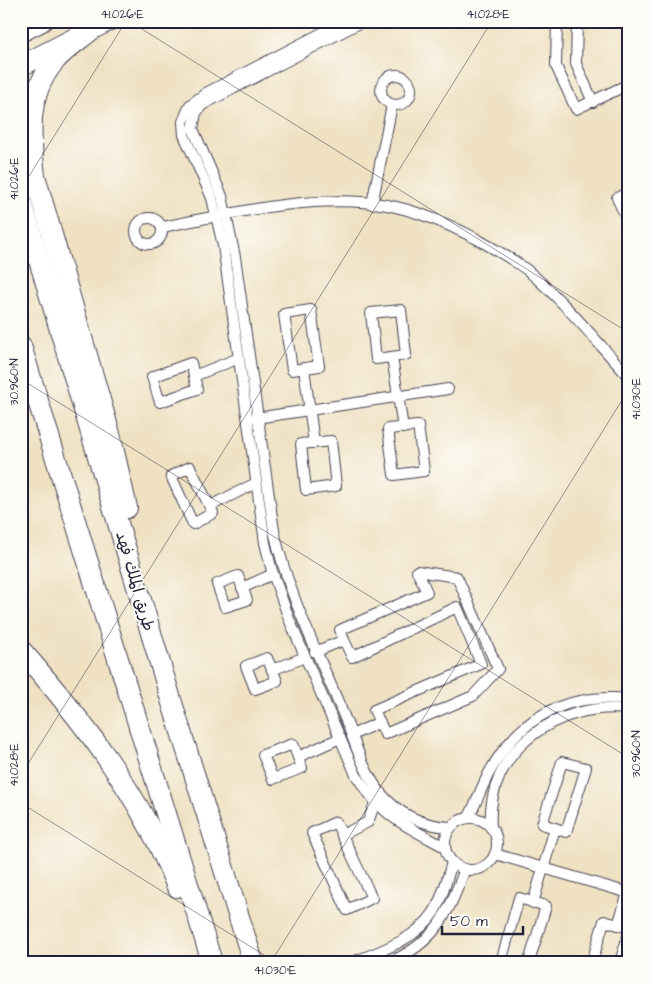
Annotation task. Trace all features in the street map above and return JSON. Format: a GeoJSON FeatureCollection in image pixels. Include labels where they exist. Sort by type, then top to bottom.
{"type":"FeatureCollection","features":[{"type":"Feature","properties":{"kind":"highway"},"geometry":{"type":"LineString","coordinates":[[21,32],[42,21]]}},
{"type":"Feature","properties":{"kind":"highway"},"geometry":{"type":"LineString","coordinates":[[21,66],[108,21]]}},
{"type":"Feature","properties":{"kind":"highway"},"geometry":{"type":"LineString","coordinates":[[90,31],[55,61],[38,87],[32,110],[30,134],[35,176],[110,434],[172,703]]}},
{"type":"Feature","properties":{"kind":"highway","name":"طريق الملك فهد"},"geometry":{"type":"LineString","coordinates":[[21,200],[172,703],[253,962]]}},
{"type":"Feature","properties":{"kind":"highway"},"geometry":{"type":"LineString","coordinates":[[21,346],[212,962]]}},
{"type":"Feature","properties":{"kind":"highway"},"geometry":{"type":"LineString","coordinates":[[21,650],[78,717],[144,815],[174,880],[207,962]]}},
{"type":"Feature","properties":{"kind":"street"},"geometry":{"type":"LineString","coordinates":[[345,21],[206,94],[190,105],[183,122],[184,135],[221,215],[235,257],[256,418],[274,532],[282,568],[315,652],[366,771],[380,792],[418,822],[451,827]]}},
{"type":"Feature","properties":{"kind":"street"},"geometry":{"type":"LineString","coordinates":[[363,21],[212,99],[196,113],[193,129],[222,196],[221,215],[225,261],[265,543],[273,574],[305,657],[356,775],[375,803],[397,822],[445,847]]}},
{"type":"Feature","properties":{"kind":"street"},"geometry":{"type":"LineString","coordinates":[[557,21],[556,66],[576,109],[629,84]]}},
{"type":"Feature","properties":{"kind":"street"},"geometry":{"type":"LineString","coordinates":[[577,21],[576,64],[593,102]]}},
{"type":"Feature","properties":{"kind":"street"},"geometry":{"type":"LineString","coordinates":[[372,204],[392,104]]}},
{"type":"Feature","properties":{"kind":"street"},"geometry":{"type":"LineString","coordinates":[[629,192],[617,198],[629,222]]}},
{"type":"Feature","properties":{"kind":"street"},"geometry":{"type":"LineString","coordinates":[[162,227],[221,215],[300,204],[348,202],[387,205],[427,216],[498,250],[526,270],[552,293],[629,377]]}},
{"type":"Feature","properties":{"kind":"street"},"geometry":{"type":"LineString","coordinates":[[311,310],[319,366],[304,368],[292,370],[284,314],[311,310]]}},
{"type":"Feature","properties":{"kind":"street"},"geometry":{"type":"LineString","coordinates":[[401,310],[406,355],[392,356],[376,359],[371,313],[401,310]]}},
{"type":"Feature","properties":{"kind":"street"},"geometry":{"type":"LineString","coordinates":[[392,356],[403,428]]}},
{"type":"Feature","properties":{"kind":"street"},"geometry":{"type":"LineString","coordinates":[[194,376],[239,358]]}},
{"type":"Feature","properties":{"kind":"street"},"geometry":{"type":"LineString","coordinates":[[192,363],[194,376],[197,390],[160,402],[152,377],[192,363]]}},
{"type":"Feature","properties":{"kind":"street"},"geometry":{"type":"LineString","coordinates":[[304,368],[314,443]]}},
{"type":"Feature","properties":{"kind":"street"},"geometry":{"type":"LineString","coordinates":[[256,418],[448,389]]}},
{"type":"Feature","properties":{"kind":"street"},"geometry":{"type":"LineString","coordinates":[[418,426],[424,471],[394,475],[388,429],[403,428],[418,426]]}},
{"type":"Feature","properties":{"kind":"street"},"geometry":{"type":"LineString","coordinates":[[331,441],[336,486],[306,490],[301,444],[314,443],[331,441]]}},
{"type":"Feature","properties":{"kind":"street"},"geometry":{"type":"LineString","coordinates":[[190,467],[210,506],[213,513],[193,524],[171,476],[190,467]]}},
{"type":"Feature","properties":{"kind":"street"},"geometry":{"type":"LineString","coordinates":[[210,506],[256,483]]}},
{"type":"Feature","properties":{"kind":"street"},"geometry":{"type":"LineString","coordinates":[[417,571],[457,577],[498,669],[473,696],[385,734],[374,710],[481,664],[456,607],[352,657],[344,640],[340,630],[427,592],[417,571]]}},
{"type":"Feature","properties":{"kind":"street"},"geometry":{"type":"LineString","coordinates":[[242,588],[273,574]]}},
{"type":"Feature","properties":{"kind":"street"},"geometry":{"type":"LineString","coordinates":[[315,652],[344,640]]}},
{"type":"Feature","properties":{"kind":"street"},"geometry":{"type":"LineString","coordinates":[[272,670],[305,657]]}},
{"type":"Feature","properties":{"kind":"street"},"geometry":{"type":"LineString","coordinates":[[469,817],[488,776],[505,748],[534,720],[556,708],[580,699],[606,697],[629,700]]}},
{"type":"Feature","properties":{"kind":"street"},"geometry":{"type":"LineString","coordinates":[[491,828],[490,807],[495,786],[514,752],[528,738],[564,716],[585,710],[605,708],[629,709]]}},
{"type":"Feature","properties":{"kind":"street"},"geometry":{"type":"LineString","coordinates":[[352,735],[380,722]]}},
{"type":"Feature","properties":{"kind":"street"},"geometry":{"type":"LineString","coordinates":[[298,758],[340,738]]}},
{"type":"Feature","properties":{"kind":"street"},"geometry":{"type":"LineString","coordinates":[[562,762],[586,768],[566,832],[555,828],[542,824],[562,762]]}},
{"type":"Feature","properties":{"kind":"street"},"geometry":{"type":"LineString","coordinates":[[342,835],[368,822],[375,803]]}},
{"type":"Feature","properties":{"kind":"street"},"geometry":{"type":"LineString","coordinates":[[469,817],[485,821],[496,834],[497,850],[495,854],[488,865],[473,871],[456,867],[446,854],[444,838],[454,823],[469,817]]}},
{"type":"Feature","properties":{"kind":"street"},"geometry":{"type":"LineString","coordinates":[[336,822],[342,835],[372,898],[347,910],[312,833],[336,822]]}},
{"type":"Feature","properties":{"kind":"street"},"geometry":{"type":"LineString","coordinates":[[533,903],[555,828]]}},
{"type":"Feature","properties":{"kind":"street"},"geometry":{"type":"LineString","coordinates":[[629,838],[626,845],[629,846]]}},
{"type":"Feature","properties":{"kind":"street"},"geometry":{"type":"LineString","coordinates":[[495,854],[627,893],[618,924]]}},
{"type":"Feature","properties":{"kind":"street"},"geometry":{"type":"LineString","coordinates":[[353,962],[393,946],[418,930],[433,913],[444,889],[452,862]]}},
{"type":"Feature","properties":{"kind":"street"},"geometry":{"type":"LineString","coordinates":[[390,962],[416,948],[440,925],[466,869]]}},
{"type":"Feature","properties":{"kind":"street"},"geometry":{"type":"LineString","coordinates":[[501,962],[519,898],[546,906],[529,962]]}},
{"type":"Feature","properties":{"kind":"street"},"geometry":{"type":"LineString","coordinates":[[592,962],[604,921],[629,928]]}},
{"type":"Feature","properties":{"kind":"street"},"geometry":{"type":"LineString","coordinates":[[620,962],[629,933]]}},
{"type":"Feature","properties":{"kind":"street"},"geometry":{"type":"LineString","coordinates":[[246,941],[261,962]]}}]}
